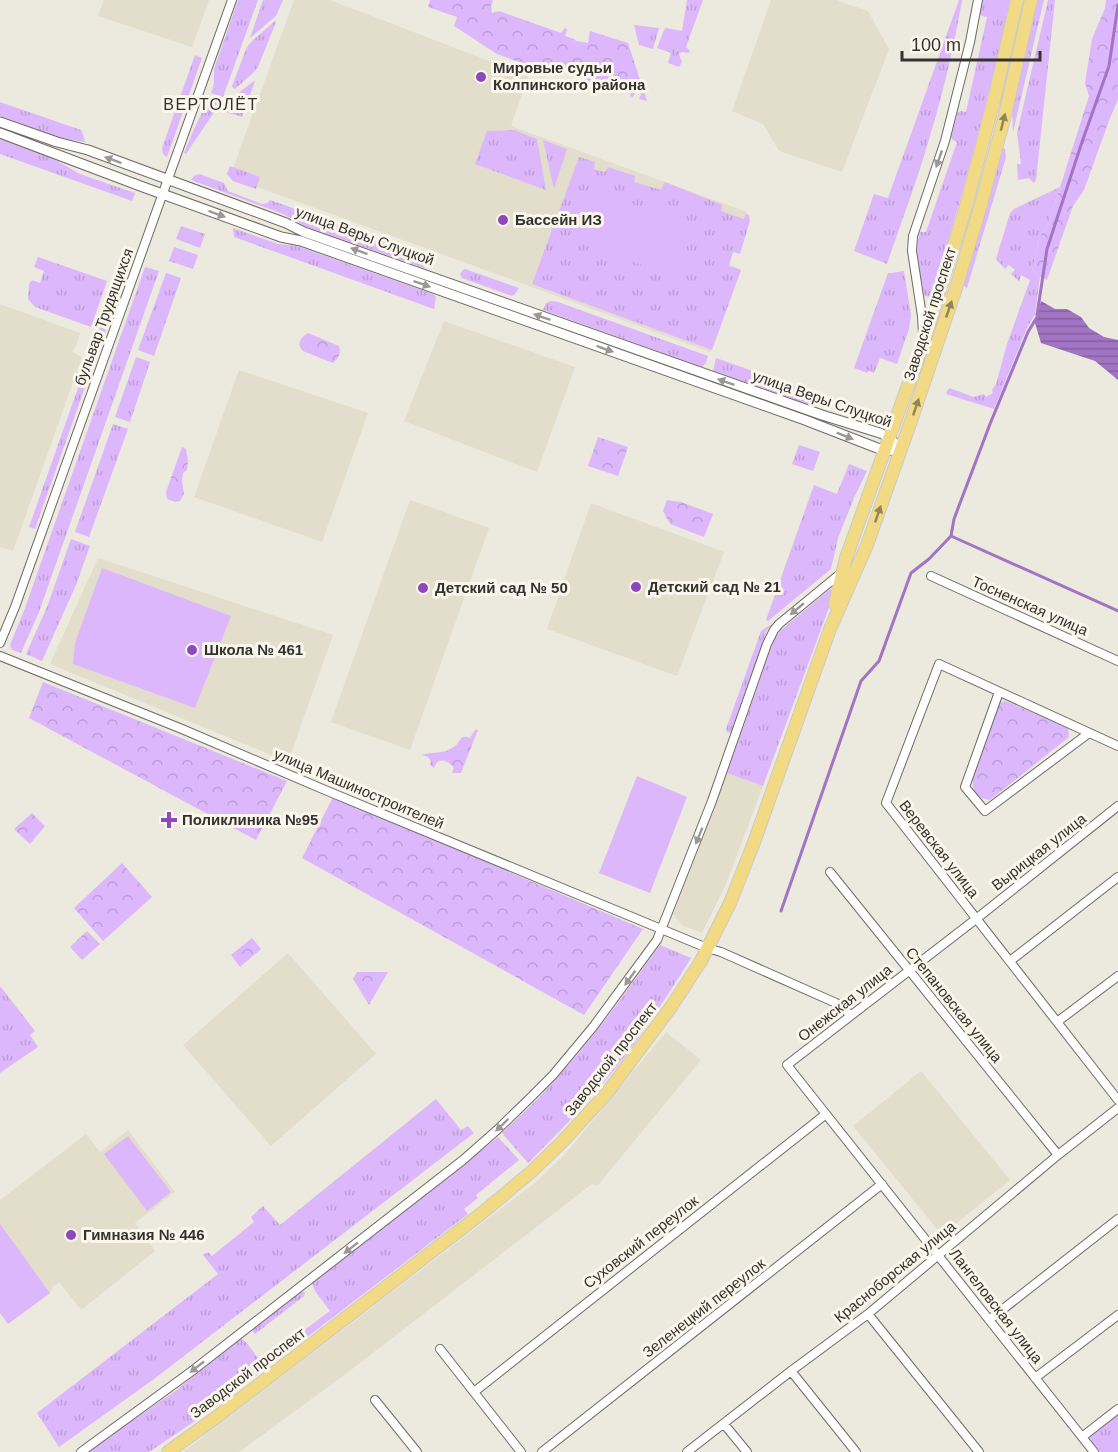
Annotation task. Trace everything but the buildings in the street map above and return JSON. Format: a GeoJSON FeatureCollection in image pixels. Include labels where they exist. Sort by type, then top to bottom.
{"type":"FeatureCollection","features":[{"type":"Feature","properties":{"kind":"main road","name":"Заводской проспект"},"geometry":{"type":"LineString","coordinates":[[830,629],[846,558],[924,341],[961,223],[1017,0]]}},
{"type":"Feature","properties":{"kind":"main road","name":"Заводской проспект"},"geometry":{"type":"LineString","coordinates":[[168,1452],[488,1208],[531,1172],[607,1093],[671,1007],[707,948],[730,903],[830,629],[867,545],[955,291],[1004,118],[1031,0]]}},
{"type":"Feature","properties":{"kind":"street","name":"бульвар Трудящихся"},"geometry":{"type":"LineString","coordinates":[[0,642],[15,607],[232,0]]}},
{"type":"Feature","properties":{"kind":"street"},"geometry":{"type":"LineString","coordinates":[[924,341],[912,251],[913,236],[950,121],[978,0]]}},
{"type":"Feature","properties":{"kind":"street","name":"улица Веры Слуцкой"},"geometry":{"type":"LineString","coordinates":[[0,122],[88,150],[286,223],[304,232],[822,415],[863,427],[890,437],[900,449]]}},
{"type":"Feature","properties":{"kind":"street","name":"улица Веры Слуцкой"},"geometry":{"type":"LineString","coordinates":[[0,133],[281,237],[301,241],[444,291],[885,451],[900,449]]}},
{"type":"Feature","properties":{"kind":"street"},"geometry":{"type":"LineString","coordinates":[[81,1452],[192,1371],[443,1176],[497,1130],[553,1075],[593,1027],[657,940],[712,801],[771,637],[779,624],[842,572]]}},
{"type":"Feature","properties":{"kind":"street","name":"Тосненская улица"},"geometry":{"type":"LineString","coordinates":[[931,576],[1118,661]]}},
{"type":"Feature","properties":{"kind":"street","name":"улица Машиностроителей"},"geometry":{"type":"LineString","coordinates":[[0,656],[721,952],[836,1002],[851,1015]]}},
{"type":"Feature","properties":{"kind":"street","name":"Веревская улица"},"geometry":{"type":"LineString","coordinates":[[1118,746],[939,664],[886,803],[1118,1100]]}},
{"type":"Feature","properties":{"kind":"street"},"geometry":{"type":"LineString","coordinates":[[999,692],[964,786],[986,811],[1089,733]]}},
{"type":"Feature","properties":{"kind":"street","name":"Вырицкая улица"},"geometry":{"type":"LineString","coordinates":[[976,919],[1118,806]]}},
{"type":"Feature","properties":{"kind":"street","name":"Степановская улица"},"geometry":{"type":"LineString","coordinates":[[830,872],[1058,1155]]}},
{"type":"Feature","properties":{"kind":"street"},"geometry":{"type":"LineString","coordinates":[[1010,961],[1118,877]]}},
{"type":"Feature","properties":{"kind":"street","name":"Онежская улица"},"geometry":{"type":"LineString","coordinates":[[787,1065],[976,919]]}},
{"type":"Feature","properties":{"kind":"street"},"geometry":{"type":"LineString","coordinates":[[1057,1022],[1118,976]]}},
{"type":"Feature","properties":{"kind":"street","name":"Лангеловская улица"},"geometry":{"type":"LineString","coordinates":[[787,1065],[1094,1452]]}},
{"type":"Feature","properties":{"kind":"street","name":"Красноборская улица"},"geometry":{"type":"LineString","coordinates":[[687,1452],[867,1314],[1118,1108]]}},
{"type":"Feature","properties":{"kind":"street","name":"Суховский переулок"},"geometry":{"type":"LineString","coordinates":[[474,1392],[826,1114]]}},
{"type":"Feature","properties":{"kind":"street","name":"Зеленецкий переулок"},"geometry":{"type":"LineString","coordinates":[[542,1452],[882,1184]]}},
{"type":"Feature","properties":{"kind":"street"},"geometry":{"type":"LineString","coordinates":[[989,1320],[1118,1219]]}},
{"type":"Feature","properties":{"kind":"street"},"geometry":{"type":"LineString","coordinates":[[867,1314],[980,1452]]}},
{"type":"Feature","properties":{"kind":"street"},"geometry":{"type":"LineString","coordinates":[[1035,1378],[1118,1315]]}},
{"type":"Feature","properties":{"kind":"street"},"geometry":{"type":"LineString","coordinates":[[440,1349],[521,1452]]}},
{"type":"Feature","properties":{"kind":"street"},"geometry":{"type":"LineString","coordinates":[[791,1371],[856,1452]]}},
{"type":"Feature","properties":{"kind":"street"},"geometry":{"type":"LineString","coordinates":[[375,1400],[417,1452]]}},
{"type":"Feature","properties":{"kind":"street"},"geometry":{"type":"LineString","coordinates":[[1082,1437],[1118,1409]]}},
{"type":"Feature","properties":{"kind":"street"},"geometry":{"type":"LineString","coordinates":[[724,1424],[747,1452]]}},
{"type":"Feature","properties":{"kind":"shaded area"},"geometry":{"type":"Polygon","coordinates":[[[104,0],[209,0],[192,47],[98,16],[104,0]]]}},
{"type":"Feature","properties":{"kind":"shaded area"},"geometry":{"type":"Polygon","coordinates":[[[294,0],[330,0],[528,76],[511,126],[747,212],[728,264],[740,269],[710,352],[230,177],[294,0]]]}},
{"type":"Feature","properties":{"kind":"shaded area"},"geometry":{"type":"Polygon","coordinates":[[[771,0],[836,0],[868,11],[889,49],[842,172],[779,151],[763,124],[732,111],[771,0]]]}},
{"type":"Feature","properties":{"kind":"shaded area"},"geometry":{"type":"Polygon","coordinates":[[[1041,301],[1055,309],[1067,309],[1081,317],[1089,328],[1104,337],[1118,340],[1118,380],[1095,361],[1041,343],[1035,323],[1041,301]]]}},
{"type":"Feature","properties":{"kind":"shaded area"},"geometry":{"type":"Polygon","coordinates":[[[0,304],[80,333],[72,352],[82,357],[13,551],[0,547],[0,304]]]}},
{"type":"Feature","properties":{"kind":"shaded area"},"geometry":{"type":"Polygon","coordinates":[[[444,321],[575,367],[537,472],[404,421],[444,321]]]}},
{"type":"Feature","properties":{"kind":"shaded area"},"geometry":{"type":"Polygon","coordinates":[[[239,370],[368,413],[322,542],[194,497],[239,370]]]}},
{"type":"Feature","properties":{"kind":"shaded area","name":"Детский сад № 50"},"geometry":{"type":"Polygon","coordinates":[[[410,500],[489,528],[410,750],[331,722],[410,500]]]}},
{"type":"Feature","properties":{"kind":"shaded area","name":"Детский сад № 21"},"geometry":{"type":"Polygon","coordinates":[[[591,503],[724,552],[677,676],[547,629],[591,503]]]}},
{"type":"Feature","properties":{"kind":"shaded area","name":"Школа № 461"},"geometry":{"type":"Polygon","coordinates":[[[98,558],[333,635],[288,762],[50,664],[98,558]]]}},
{"type":"Feature","properties":{"kind":"shaded area"},"geometry":{"type":"Polygon","coordinates":[[[727,773],[763,786],[726,884],[702,933],[682,925],[673,915],[727,773]]]}},
{"type":"Feature","properties":{"kind":"shaded area"},"geometry":{"type":"Polygon","coordinates":[[[288,953],[376,1054],[271,1146],[183,1045],[288,953]]]}},
{"type":"Feature","properties":{"kind":"shaded area"},"geometry":{"type":"Polygon","coordinates":[[[666,1032],[701,1060],[598,1185],[592,1184],[347,1373],[239,1452],[183,1452],[536,1182],[566,1153],[666,1032]]]}},
{"type":"Feature","properties":{"kind":"shaded area"},"geometry":{"type":"Polygon","coordinates":[[[921,1071],[1010,1180],[942,1235],[853,1126],[921,1071]]]}},
{"type":"Feature","properties":{"kind":"shaded area","name":"Гимназия № 446"},"geometry":{"type":"Polygon","coordinates":[[[128,1130],[175,1192],[135,1223],[155,1251],[81,1310],[59,1282],[53,1286],[50,1293],[8,1324],[0,1313],[0,1200],[86,1134],[100,1152],[128,1130]]]}},
{"type":"Feature","properties":{"kind":"green space"},"geometry":{"type":"Polygon","coordinates":[[[238,0],[258,0],[223,97],[211,93],[214,84],[214,69],[238,0]]]}},
{"type":"Feature","properties":{"kind":"green space"},"geometry":{"type":"Polygon","coordinates":[[[263,0],[283,0],[276,16],[250,38],[263,0]]]}},
{"type":"Feature","properties":{"kind":"green space"},"geometry":{"type":"Polygon","coordinates":[[[430,0],[493,0],[492,13],[499,11],[561,33],[565,28],[567,29],[565,36],[576,41],[588,43],[590,31],[628,43],[647,101],[639,99],[643,90],[637,87],[633,97],[630,96],[631,90],[618,86],[616,91],[562,71],[558,76],[497,54],[454,26],[457,17],[428,7],[430,0]]]}},
{"type":"Feature","properties":{"kind":"green space"},"geometry":{"type":"Polygon","coordinates":[[[687,0],[703,0],[686,47],[690,51],[679,54],[682,62],[679,67],[668,63],[671,53],[657,48],[666,28],[682,31],[687,0]]]}},
{"type":"Feature","properties":{"kind":"green space"},"geometry":{"type":"Polygon","coordinates":[[[959,0],[962,0],[946,79],[920,170],[887,264],[854,251],[874,194],[888,198],[959,0]]]}},
{"type":"Feature","properties":{"kind":"green space"},"geometry":{"type":"Polygon","coordinates":[[[983,0],[1010,0],[964,185],[932,295],[928,297],[924,295],[917,255],[918,239],[920,232],[926,232],[957,142],[951,137],[958,112],[966,112],[987,17],[980,14],[983,0]]]}},
{"type":"Feature","properties":{"kind":"green space"},"geometry":{"type":"Polygon","coordinates":[[[1037,0],[1044,0],[1013,132],[1012,112],[1037,0]]]}},
{"type":"Feature","properties":{"kind":"green space"},"geometry":{"type":"Polygon","coordinates":[[[1048,0],[1055,0],[1034,183],[1029,178],[1018,180],[1017,164],[1021,164],[1017,133],[1048,0]]]}},
{"type":"Feature","properties":{"kind":"green space"},"geometry":{"type":"Polygon","coordinates":[[[1106,0],[1118,0],[1118,100],[1084,190],[1073,206],[1047,280],[1032,270],[1040,236],[1048,225],[1089,96],[1085,83],[1092,39],[1106,0]]]}},
{"type":"Feature","properties":{"kind":"green space"},"geometry":{"type":"Polygon","coordinates":[[[275,21],[258,67],[235,89],[233,88],[247,47],[275,21]]]}},
{"type":"Feature","properties":{"kind":"green space"},"geometry":{"type":"Polygon","coordinates":[[[634,25],[659,28],[653,49],[639,45],[634,25]]]}},
{"type":"Feature","properties":{"kind":"green space"},"geometry":{"type":"Polygon","coordinates":[[[195,55],[202,58],[167,157],[163,154],[162,148],[195,55]]]}},
{"type":"Feature","properties":{"kind":"green space"},"geometry":{"type":"Polygon","coordinates":[[[254,81],[242,117],[226,112],[233,97],[254,81]]]}},
{"type":"Feature","properties":{"kind":"green space"},"geometry":{"type":"Polygon","coordinates":[[[209,98],[221,102],[186,154],[184,153],[209,98]]]}},
{"type":"Feature","properties":{"kind":"green space"},"geometry":{"type":"Polygon","coordinates":[[[0,102],[81,130],[85,142],[60,138],[0,116],[0,102]]]}},
{"type":"Feature","properties":{"kind":"green space"},"geometry":{"type":"Polygon","coordinates":[[[514,130],[537,139],[546,190],[475,164],[487,131],[514,130]]]}},
{"type":"Feature","properties":{"kind":"green space"},"geometry":{"type":"Polygon","coordinates":[[[0,139],[52,158],[80,174],[135,193],[132,201],[0,154],[0,139]]]}},
{"type":"Feature","properties":{"kind":"green space"},"geometry":{"type":"Polygon","coordinates":[[[543,140],[567,149],[554,189],[543,140]]]}},
{"type":"Feature","properties":{"kind":"green space"},"geometry":{"type":"Polygon","coordinates":[[[1002,148],[1005,149],[1006,157],[967,288],[964,282],[1002,148]]]}},
{"type":"Feature","properties":{"kind":"green space"},"geometry":{"type":"Polygon","coordinates":[[[579,157],[595,162],[594,169],[605,172],[608,167],[635,176],[634,182],[661,190],[665,182],[722,205],[721,211],[744,219],[746,214],[749,215],[750,221],[740,254],[733,252],[729,266],[741,270],[712,350],[532,284],[579,157]]]}},
{"type":"Feature","properties":{"kind":"green space"},"geometry":{"type":"Polygon","coordinates":[[[230,166],[260,177],[256,189],[233,181],[227,174],[230,166]]]}},
{"type":"Feature","properties":{"kind":"green space"},"geometry":{"type":"Polygon","coordinates":[[[199,174],[224,183],[228,191],[262,204],[270,200],[430,257],[424,268],[307,227],[283,214],[191,180],[199,174]]]}},
{"type":"Feature","properties":{"kind":"green space"},"geometry":{"type":"Polygon","coordinates":[[[1060,187],[1048,225],[1040,236],[1032,270],[1040,277],[1035,314],[994,409],[946,394],[949,388],[974,397],[984,394],[986,397],[993,393],[1007,344],[1030,280],[1021,275],[1019,281],[1011,274],[1015,270],[1009,265],[1005,269],[996,259],[1010,213],[1060,187]]]}},
{"type":"Feature","properties":{"kind":"green space"},"geometry":{"type":"Polygon","coordinates":[[[597,192],[694,226],[676,277],[579,243],[597,192]]]}},
{"type":"Feature","properties":{"kind":"green space"},"geometry":{"type":"Polygon","coordinates":[[[181,226],[205,234],[200,248],[176,239],[181,226]]]}},
{"type":"Feature","properties":{"kind":"green space"},"geometry":{"type":"Polygon","coordinates":[[[233,228],[278,244],[297,246],[433,294],[436,297],[434,309],[234,237],[233,228]]]}},
{"type":"Feature","properties":{"kind":"green space"},"geometry":{"type":"Polygon","coordinates":[[[174,247],[198,255],[193,269],[169,261],[174,247]]]}},
{"type":"Feature","properties":{"kind":"green space"},"geometry":{"type":"Polygon","coordinates":[[[38,257],[107,281],[91,327],[35,307],[28,299],[29,284],[32,280],[40,283],[44,271],[34,267],[38,257]]]}},
{"type":"Feature","properties":{"kind":"green space"},"geometry":{"type":"Polygon","coordinates":[[[145,267],[159,271],[39,612],[21,653],[12,650],[10,645],[145,267]]]}},
{"type":"Feature","properties":{"kind":"green space"},"geometry":{"type":"Polygon","coordinates":[[[464,269],[519,288],[512,296],[462,278],[460,274],[464,269]]]}},
{"type":"Feature","properties":{"kind":"green space"},"geometry":{"type":"Polygon","coordinates":[[[904,271],[911,315],[909,329],[897,364],[880,358],[874,373],[854,368],[888,273],[904,271]]]}},
{"type":"Feature","properties":{"kind":"green space"},"geometry":{"type":"Polygon","coordinates":[[[166,273],[181,278],[154,356],[138,350],[166,273]]]}},
{"type":"Feature","properties":{"kind":"green space"},"geometry":{"type":"Polygon","coordinates":[[[119,275],[125,277],[102,340],[96,338],[119,275]]]}},
{"type":"Feature","properties":{"kind":"green space"},"geometry":{"type":"Polygon","coordinates":[[[551,301],[708,356],[706,363],[702,367],[543,310],[546,303],[551,301]]]}},
{"type":"Feature","properties":{"kind":"green space"},"geometry":{"type":"Polygon","coordinates":[[[308,333],[339,346],[340,354],[333,363],[303,351],[300,341],[308,333]]]}},
{"type":"Feature","properties":{"kind":"green space"},"geometry":{"type":"Polygon","coordinates":[[[136,357],[150,362],[130,422],[115,417],[136,357]]]}},
{"type":"Feature","properties":{"kind":"green space"},"geometry":{"type":"Polygon","coordinates":[[[716,358],[815,393],[820,399],[820,404],[809,405],[713,371],[716,358]]]}},
{"type":"Feature","properties":{"kind":"green space"},"geometry":{"type":"Polygon","coordinates":[[[84,371],[90,373],[35,529],[29,527],[84,371]]]}},
{"type":"Feature","properties":{"kind":"green space"},"geometry":{"type":"Polygon","coordinates":[[[113,424],[128,429],[89,537],[75,532],[113,424]]]}},
{"type":"Feature","properties":{"kind":"green space"},"geometry":{"type":"Polygon","coordinates":[[[598,437],[628,447],[618,476],[588,466],[598,437]]]}},
{"type":"Feature","properties":{"kind":"green space"},"geometry":{"type":"Polygon","coordinates":[[[799,445],[820,452],[813,471],[792,464],[799,445]]]}},
{"type":"Feature","properties":{"kind":"green space"},"geometry":{"type":"Polygon","coordinates":[[[182,447],[186,449],[188,461],[182,480],[184,494],[180,501],[175,502],[167,499],[166,492],[182,447]]]}},
{"type":"Feature","properties":{"kind":"green space"},"geometry":{"type":"Polygon","coordinates":[[[849,464],[867,471],[838,538],[831,569],[768,621],[766,620],[814,485],[837,494],[849,464]]]}},
{"type":"Feature","properties":{"kind":"green space"},"geometry":{"type":"Polygon","coordinates":[[[667,500],[681,502],[713,514],[704,537],[670,524],[663,511],[667,500]]]}},
{"type":"Feature","properties":{"kind":"green space"},"geometry":{"type":"Polygon","coordinates":[[[71,539],[90,546],[76,585],[42,661],[26,654],[47,607],[71,539]]]}},
{"type":"Feature","properties":{"kind":"green space"},"geometry":{"type":"Polygon","coordinates":[[[102,568],[231,616],[195,708],[73,664],[75,643],[102,568]]]}},
{"type":"Feature","properties":{"kind":"green space"},"geometry":{"type":"Polygon","coordinates":[[[831,589],[834,594],[763,786],[727,773],[774,640],[781,630],[831,589]]]}},
{"type":"Feature","properties":{"kind":"green space"},"geometry":{"type":"Polygon","coordinates":[[[772,624],[766,632],[731,732],[728,733],[726,729],[761,631],[772,624]]]}},
{"type":"Feature","properties":{"kind":"green space"},"geometry":{"type":"Polygon","coordinates":[[[43,682],[287,781],[256,840],[29,718],[43,682]]]}},
{"type":"Feature","properties":{"kind":"green space"},"geometry":{"type":"Polygon","coordinates":[[[1005,701],[1068,727],[1069,737],[990,800],[980,798],[975,793],[973,776],[999,703],[1005,701]]]}},
{"type":"Feature","properties":{"kind":"green space"},"geometry":{"type":"Polygon","coordinates":[[[475,730],[478,730],[461,773],[452,773],[454,768],[443,760],[438,762],[434,768],[430,765],[431,761],[428,757],[422,755],[451,749],[462,737],[470,738],[475,730]]]}},
{"type":"Feature","properties":{"kind":"green space"},"geometry":{"type":"Polygon","coordinates":[[[637,776],[687,797],[650,893],[599,873],[637,776]]]}},
{"type":"Feature","properties":{"kind":"green space"},"geometry":{"type":"Polygon","coordinates":[[[333,797],[643,929],[584,1015],[302,858],[333,797]]]}},
{"type":"Feature","properties":{"kind":"green space"},"geometry":{"type":"Polygon","coordinates":[[[32,813],[45,826],[30,844],[14,829],[32,813]]]}},
{"type":"Feature","properties":{"kind":"green space"},"geometry":{"type":"Polygon","coordinates":[[[122,863],[152,897],[103,941],[74,908],[122,863]]]}},
{"type":"Feature","properties":{"kind":"green space"},"geometry":{"type":"Polygon","coordinates":[[[87,931],[100,944],[82,960],[70,947],[87,931]]]}},
{"type":"Feature","properties":{"kind":"green space"},"geometry":{"type":"Polygon","coordinates":[[[252,938],[261,949],[240,967],[231,955],[252,938]]]}},
{"type":"Feature","properties":{"kind":"green space"},"geometry":{"type":"Polygon","coordinates":[[[660,945],[691,958],[648,1024],[613,1071],[574,1116],[528,1163],[502,1133],[561,1074],[605,1020],[660,945]]]}},
{"type":"Feature","properties":{"kind":"green space"},"geometry":{"type":"Polygon","coordinates":[[[357,972],[388,972],[369,1005],[353,979],[357,972]]]}},
{"type":"Feature","properties":{"kind":"green space"},"geometry":{"type":"Polygon","coordinates":[[[0,986],[35,1031],[30,1035],[38,1047],[0,1073],[0,986]]]}},
{"type":"Feature","properties":{"kind":"green space"},"geometry":{"type":"Polygon","coordinates":[[[436,1099],[461,1130],[468,1126],[474,1133],[154,1379],[59,1447],[37,1413],[218,1274],[203,1255],[208,1252],[212,1256],[254,1222],[251,1217],[263,1206],[280,1225],[436,1099]]]}},
{"type":"Feature","properties":{"kind":"green space"},"geometry":{"type":"Polygon","coordinates":[[[128,1136],[171,1192],[147,1211],[104,1154],[128,1136]]]}},
{"type":"Feature","properties":{"kind":"green space"},"geometry":{"type":"Polygon","coordinates":[[[498,1137],[519,1160],[476,1195],[478,1198],[464,1209],[468,1214],[217,1406],[149,1452],[86,1452],[174,1392],[240,1338],[246,1342],[261,1362],[330,1311],[315,1291],[312,1283],[498,1137]]]}},
{"type":"Feature","properties":{"kind":"green space"},"geometry":{"type":"Polygon","coordinates":[[[0,1224],[50,1293],[8,1324],[0,1313],[0,1224]]]}},
{"type":"Feature","properties":{"kind":"green space"},"geometry":{"type":"Polygon","coordinates":[[[301,1291],[305,1293],[304,1296],[255,1334],[251,1329],[301,1291]]]}},
{"type":"Feature","properties":{"kind":"green space"},"geometry":{"type":"Polygon","coordinates":[[[1118,1413],[1118,1452],[1100,1452],[1090,1439],[1090,1434],[1118,1413]]]}},
{"type":"Feature","properties":{"kind":"waterway"},"geometry":{"type":"LineString","coordinates":[[1037,315],[1047,249],[1109,66],[1118,5]]}},
{"type":"Feature","properties":{"kind":"waterway"},"geometry":{"type":"LineString","coordinates":[[781,911],[861,681],[879,661],[911,573],[929,559],[951,536],[954,519],[990,424],[1028,332],[1037,317]]}},
{"type":"Feature","properties":{"kind":"waterway"},"geometry":{"type":"LineString","coordinates":[[951,536],[1118,611]]}},
{"type":"Feature","properties":{"kind":"place","name":"Мировые судьи Колпинского района"},"geometry":{"type":"Point","coordinates":[481,77]}},
{"type":"Feature","properties":{"kind":"place","name":"Бассейн ИЗ"},"geometry":{"type":"Point","coordinates":[503,220]}},
{"type":"Feature","properties":{"kind":"place","name":"Детский сад № 21"},"geometry":{"type":"Point","coordinates":[636,587]}},
{"type":"Feature","properties":{"kind":"place","name":"Детский сад № 50"},"geometry":{"type":"Point","coordinates":[423,588]}},
{"type":"Feature","properties":{"kind":"place","name":"Школа № 461"},"geometry":{"type":"Point","coordinates":[192,650]}},
{"type":"Feature","properties":{"kind":"place","name":"Поликлиника №95"},"geometry":{"type":"Point","coordinates":[169,820]}},
{"type":"Feature","properties":{"kind":"place","name":"Гимназия № 446"},"geometry":{"type":"Point","coordinates":[71,1235]}},
{"type":"Feature","properties":{"kind":"district","name":"ВЕРТОЛЁТ"},"geometry":{"type":"Point","coordinates":[211,104]}}]}
